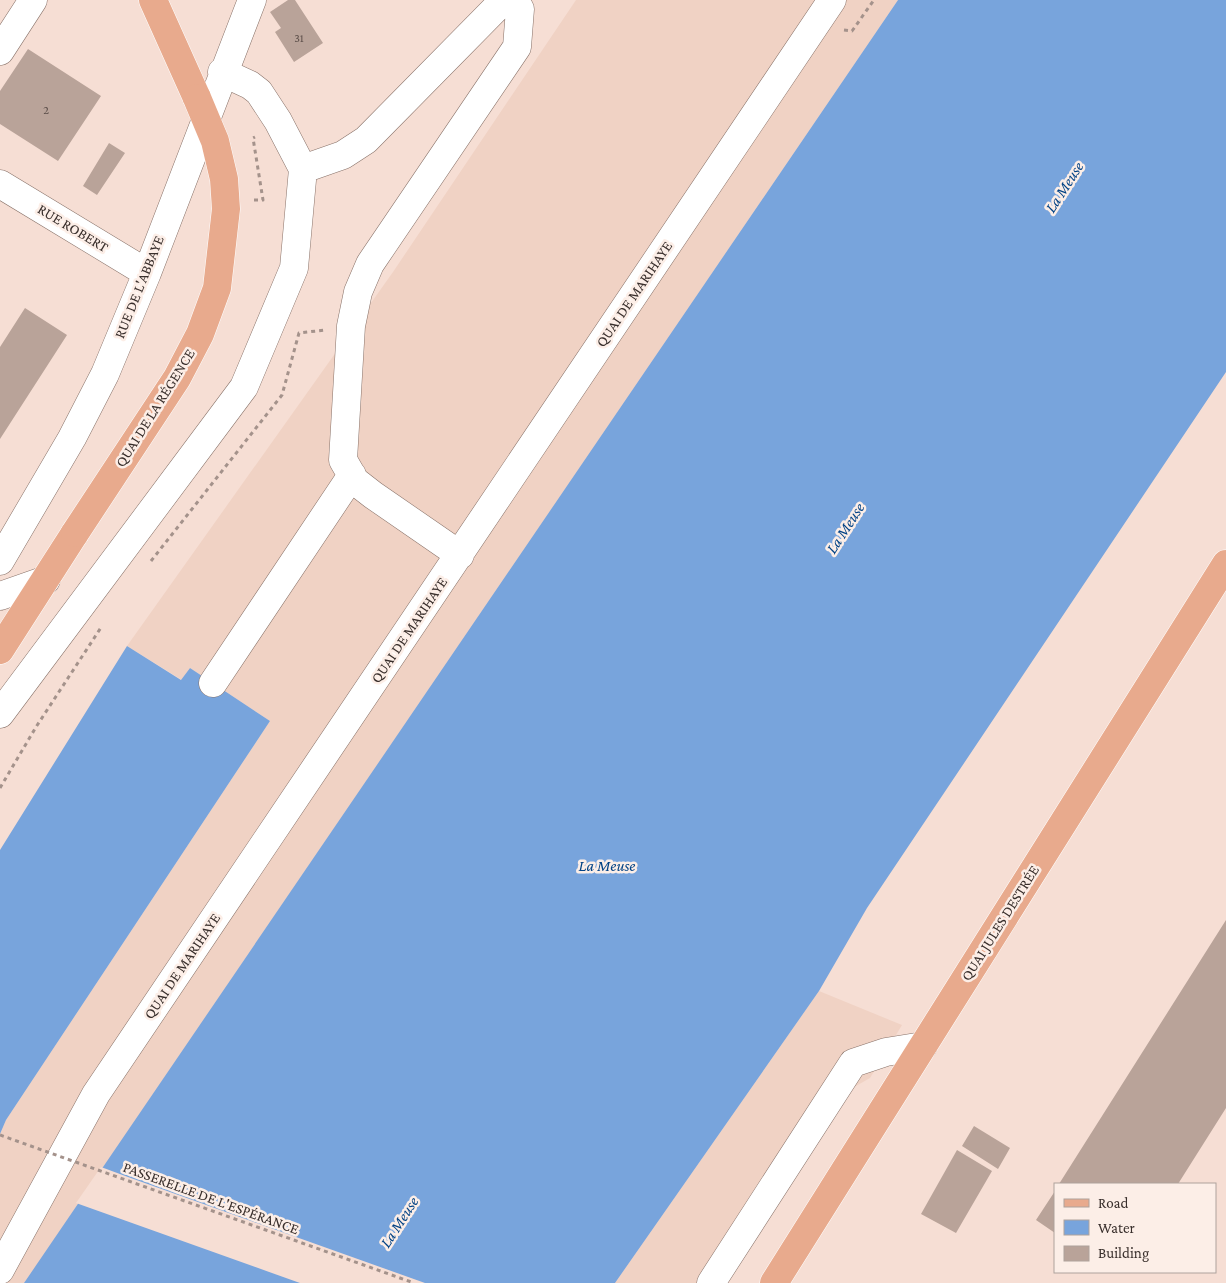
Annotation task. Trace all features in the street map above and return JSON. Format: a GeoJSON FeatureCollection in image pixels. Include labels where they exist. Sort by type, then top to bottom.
{"type":"FeatureCollection","features":[{"type":"Feature","properties":{"kind":"main road","name":"QUAI DE LA RÉGENCE"},"geometry":{"type":"LineString","coordinates":[[0,650],[177,378],[200,334],[217,288],[226,209],[224,179],[218,151],[186,69],[153,0]]}},
{"type":"Feature","properties":{"kind":"main road","name":"QUAI JULES DESTRÉE"},"geometry":{"type":"LineString","coordinates":[[774,1283],[1226,564]]}},
{"type":"Feature","properties":{"kind":"street"},"geometry":{"type":"LineString","coordinates":[[0,51],[33,0]]}},
{"type":"Feature","properties":{"kind":"street","name":"RUE DE L'ABBAYE"},"geometry":{"type":"LineString","coordinates":[[0,561],[8,552],[90,404],[147,273],[222,72],[252,0]]}},
{"type":"Feature","properties":{"kind":"street"},"geometry":{"type":"LineString","coordinates":[[303,169],[343,155],[366,140],[504,0]]}},
{"type":"Feature","properties":{"kind":"street"},"geometry":{"type":"LineString","coordinates":[[460,555],[373,495],[352,475],[343,460],[351,326],[358,292],[370,264],[517,47],[520,9],[514,0]]}},
{"type":"Feature","properties":{"kind":"street","name":"QUAI DE MARIHAYE"},"geometry":{"type":"LineString","coordinates":[[0,1270],[96,1094],[832,0]]}},
{"type":"Feature","properties":{"kind":"street"},"geometry":{"type":"LineString","coordinates":[[0,714],[244,387],[294,268],[303,169],[278,121],[259,92],[250,85],[222,72]]}},
{"type":"Feature","properties":{"kind":"street","name":"RUE ROBERT"},"geometry":{"type":"LineString","coordinates":[[0,184],[147,273]]}},
{"type":"Feature","properties":{"kind":"street"},"geometry":{"type":"LineString","coordinates":[[213,683],[352,475]]}},
{"type":"Feature","properties":{"kind":"street"},"geometry":{"type":"LineString","coordinates":[[0,596],[46,580]]}},
{"type":"Feature","properties":{"kind":"street"},"geometry":{"type":"LineString","coordinates":[[711,1283],[853,1063],[886,1052],[923,1046]]}},
{"type":"Feature","properties":{"kind":"path"},"geometry":{"type":"LineString","coordinates":[[253,138],[263,200],[254,200]]}},
{"type":"Feature","properties":{"kind":"path"},"geometry":{"type":"LineString","coordinates":[[147,566],[282,395],[300,333],[351,326]]}},
{"type":"Feature","properties":{"kind":"path"},"geometry":{"type":"LineString","coordinates":[[0,788],[36,727],[106,621]]}},
{"type":"Feature","properties":{"kind":"path","name":"PASSERELLE DE L'ESPÉRANCE"},"geometry":{"type":"LineString","coordinates":[[0,1135],[414,1283]]}},
{"type":"Feature","properties":{"kind":"shaded area"},"geometry":{"type":"Polygon","coordinates":[[[576,0],[898,0],[38,1263],[24,1283],[0,1283],[0,1134],[6,1120],[270,721],[190,668],[182,680],[127,646],[393,272],[576,0]]]}},
{"type":"Feature","properties":{"kind":"shaded area"},"geometry":{"type":"Polygon","coordinates":[[[819,991],[902,1025],[870,1078],[842,1094],[723,1283],[615,1283],[819,991]]]}},
{"type":"Feature","properties":{"kind":"water","name":"La Meuse"},"geometry":{"type":"Polygon","coordinates":[[[898,0],[1226,0],[1226,372],[867,908],[819,991],[615,1283],[24,1283],[898,0]]]}},
{"type":"Feature","properties":{"kind":"water"},"geometry":{"type":"Polygon","coordinates":[[[127,646],[181,680],[190,668],[270,721],[6,1120],[0,1134],[0,850],[127,646]]]}},
{"type":"Feature","properties":{"kind":"pier"},"geometry":{"type":"Polygon","coordinates":[[[101,1167],[425,1283],[300,1283],[76,1203],[101,1167]]]}},
{"type":"Feature","properties":{"kind":"building"},"geometry":{"type":"Polygon","coordinates":[[[288,0],[295,0],[323,43],[294,62],[275,32],[281,28],[270,12],[288,0]]]}},
{"type":"Feature","properties":{"kind":"building"},"geometry":{"type":"Polygon","coordinates":[[[28,49],[101,96],[58,161],[0,124],[0,91],[28,49]]]}},
{"type":"Feature","properties":{"kind":"building"},"geometry":{"type":"Polygon","coordinates":[[[109,143],[125,153],[97,195],[83,186],[109,143]]]}},
{"type":"Feature","properties":{"kind":"building"},"geometry":{"type":"Polygon","coordinates":[[[25,308],[67,335],[0,439],[0,347],[25,308]]]}},
{"type":"Feature","properties":{"kind":"building"},"geometry":{"type":"Polygon","coordinates":[[[1226,920],[1226,1108],[1179,1183],[1060,1183],[1226,920]]]}},
{"type":"Feature","properties":{"kind":"building"},"geometry":{"type":"Polygon","coordinates":[[[974,1126],[1010,1148],[998,1169],[962,1146],[974,1126]]]}},
{"type":"Feature","properties":{"kind":"building"},"geometry":{"type":"Polygon","coordinates":[[[957,1150],[992,1171],[956,1233],[921,1214],[957,1150]]]}},
{"type":"Feature","properties":{"kind":"building"},"geometry":{"type":"Polygon","coordinates":[[[1054,1193],[1054,1232],[1036,1220],[1054,1193]]]}}]}
